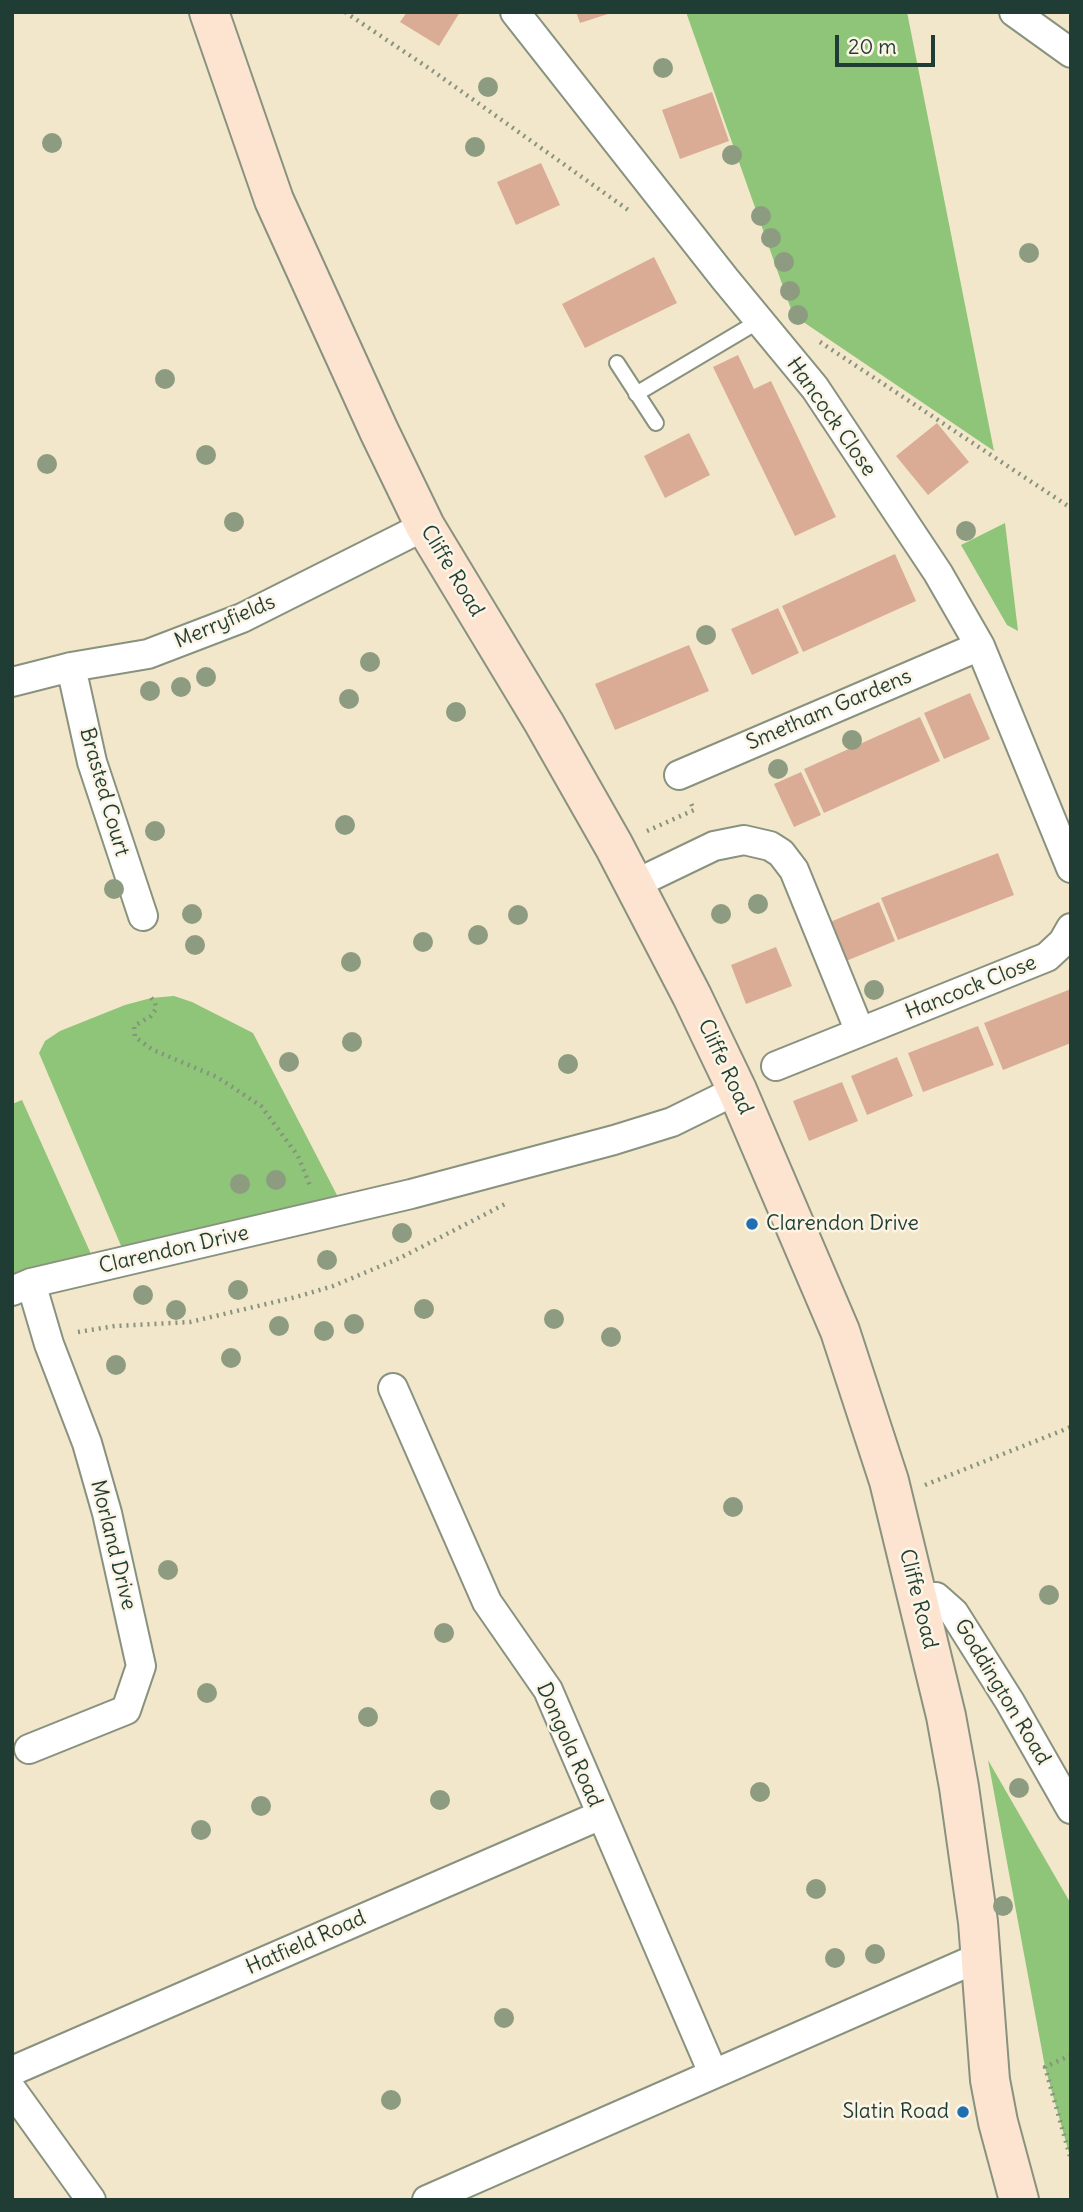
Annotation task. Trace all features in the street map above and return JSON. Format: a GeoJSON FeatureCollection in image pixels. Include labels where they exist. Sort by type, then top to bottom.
{"type":"FeatureCollection","features":[{"type":"Feature","properties":{"kind":"street","name":"Cliffe Road"},"geometry":{"type":"LineString","coordinates":[[209,12],[274,200],[425,526],[544,723],[614,846],[692,996],[737,1090],[840,1331],[884,1464],[919,1597],[953,1749],[971,1865],[990,2080],[1019,2200]]}},
{"type":"Feature","properties":{"kind":"street","name":"Hancock Close"},"geometry":{"type":"LineString","coordinates":[[515,12],[815,388],[938,573],[980,646],[1071,868]]}},
{"type":"Feature","properties":{"kind":"street"},"geometry":{"type":"LineString","coordinates":[[1013,12],[1071,53]]}},
{"type":"Feature","properties":{"kind":"street","name":"Merryfields"},"geometry":{"type":"LineString","coordinates":[[12,682],[71,667],[148,654],[242,618],[425,526]]}},
{"type":"Feature","properties":{"kind":"street","name":"Smetham Gardens"},"geometry":{"type":"LineString","coordinates":[[678,775],[980,646]]}},
{"type":"Feature","properties":{"kind":"street","name":"Brasted Court"},"geometry":{"type":"LineString","coordinates":[[71,667],[92,762],[143,916]]}},
{"type":"Feature","properties":{"kind":"street"},"geometry":{"type":"LineString","coordinates":[[633,885],[713,846],[744,840],[770,846],[781,853],[794,870],[860,1032]]}},
{"type":"Feature","properties":{"kind":"street","name":"Hancock Close"},"geometry":{"type":"LineString","coordinates":[[776,1066],[1047,957],[1063,942],[1071,928]]}},
{"type":"Feature","properties":{"kind":"street","name":"Clarendon Drive"},"geometry":{"type":"LineString","coordinates":[[22,1287],[411,1194],[614,1140],[672,1122],[737,1090]]}},
{"type":"Feature","properties":{"kind":"street","name":"Morland Drive"},"geometry":{"type":"LineString","coordinates":[[22,1287],[47,1337],[87,1443],[107,1513],[141,1667],[126,1710],[29,1749]]}},
{"type":"Feature","properties":{"kind":"street","name":"Dongola Road"},"geometry":{"type":"LineString","coordinates":[[393,1388],[487,1602],[548,1690],[713,2073]]}},
{"type":"Feature","properties":{"kind":"street","name":"Goddington Road"},"geometry":{"type":"LineString","coordinates":[[919,1597],[936,1597],[954,1613],[995,1677],[1071,1809]]}},
{"type":"Feature","properties":{"kind":"street","name":"Hatfield Road"},"geometry":{"type":"LineString","coordinates":[[12,2071],[601,1815]]}},
{"type":"Feature","properties":{"kind":"street"},"geometry":{"type":"LineString","coordinates":[[428,2200],[980,1957]]}},
{"type":"Feature","properties":{"kind":"street"},"geometry":{"type":"LineString","coordinates":[[12,2090],[91,2200]]}},
{"type":"Feature","properties":{"kind":"lane"},"geometry":{"type":"LineString","coordinates":[[636,394],[759,321]]}},
{"type":"Feature","properties":{"kind":"lane"},"geometry":{"type":"LineString","coordinates":[[617,363],[656,423]]}},
{"type":"Feature","properties":{"kind":"path"},"geometry":{"type":"LineString","coordinates":[[345,12],[430,69],[634,215]]}},
{"type":"Feature","properties":{"kind":"path"},"geometry":{"type":"LineString","coordinates":[[817,340],[1071,508]]}},
{"type":"Feature","properties":{"kind":"path"},"geometry":{"type":"LineString","coordinates":[[614,846],[694,810],[678,775]]}},
{"type":"Feature","properties":{"kind":"path"},"geometry":{"type":"LineString","coordinates":[[151,998],[156,1009],[152,1016],[134,1026],[135,1037],[153,1050],[217,1077],[261,1105],[298,1156],[316,1199]]}},
{"type":"Feature","properties":{"kind":"path"},"geometry":{"type":"LineString","coordinates":[[47,1337],[115,1326],[190,1322],[296,1297],[333,1286],[400,1258],[507,1203]]}},
{"type":"Feature","properties":{"kind":"path"},"geometry":{"type":"LineString","coordinates":[[893,1498],[1071,1427]]}},
{"type":"Feature","properties":{"kind":"path"},"geometry":{"type":"LineString","coordinates":[[1071,2055],[1045,2067],[1071,2160]]}},
{"type":"Feature","properties":{"kind":"green space"},"geometry":{"type":"Polygon","coordinates":[[[686,12],[907,12],[994,451],[793,315],[686,12]]]}},
{"type":"Feature","properties":{"kind":"green space"},"geometry":{"type":"Polygon","coordinates":[[[1005,523],[1018,631],[1007,625],[961,545],[1005,523]]]}},
{"type":"Feature","properties":{"kind":"green space"},"geometry":{"type":"Polygon","coordinates":[[[174,996],[192,1002],[253,1033],[339,1199],[122,1248],[39,1053],[45,1041],[60,1031],[125,1005],[151,998],[174,996]]]}},
{"type":"Feature","properties":{"kind":"green space"},"geometry":{"type":"Polygon","coordinates":[[[22,1100],[91,1254],[12,1278],[12,1104],[22,1100]]]}},
{"type":"Feature","properties":{"kind":"green space"},"geometry":{"type":"Polygon","coordinates":[[[988,1760],[1071,1904],[1071,2160],[1045,2067],[988,1760]]]}},
{"type":"Feature","properties":{"kind":"building"},"geometry":{"type":"Polygon","coordinates":[[[407,12],[460,12],[439,46],[400,22],[407,12]]]}},
{"type":"Feature","properties":{"kind":"building"},"geometry":{"type":"Polygon","coordinates":[[[576,12],[611,12],[611,13],[580,23],[576,12]]]}},
{"type":"Feature","properties":{"kind":"building"},"geometry":{"type":"Polygon","coordinates":[[[712,92],[729,141],[680,159],[662,110],[712,92]]]}},
{"type":"Feature","properties":{"kind":"building"},"geometry":{"type":"Polygon","coordinates":[[[541,163],[560,205],[516,225],[497,182],[541,163]]]}},
{"type":"Feature","properties":{"kind":"building"},"geometry":{"type":"Polygon","coordinates":[[[654,257],[677,303],[585,348],[562,304],[654,257]]]}},
{"type":"Feature","properties":{"kind":"building"},"geometry":{"type":"Polygon","coordinates":[[[738,355],[754,389],[771,381],[836,517],[795,536],[713,367],[738,355]]]}},
{"type":"Feature","properties":{"kind":"building"},"geometry":{"type":"Polygon","coordinates":[[[937,423],[969,462],[928,495],[896,456],[937,423]]]}},
{"type":"Feature","properties":{"kind":"building"},"geometry":{"type":"Polygon","coordinates":[[[689,433],[710,475],[665,498],[644,456],[689,433]]]}},
{"type":"Feature","properties":{"kind":"building"},"geometry":{"type":"Polygon","coordinates":[[[895,554],[916,601],[803,652],[782,606],[895,554]]]}},
{"type":"Feature","properties":{"kind":"building"},"geometry":{"type":"Polygon","coordinates":[[[778,608],[799,653],[752,675],[731,629],[778,608]]]}},
{"type":"Feature","properties":{"kind":"building"},"geometry":{"type":"Polygon","coordinates":[[[689,645],[709,691],[615,730],[595,684],[689,645]]]}},
{"type":"Feature","properties":{"kind":"building"},"geometry":{"type":"Polygon","coordinates":[[[970,693],[990,739],[944,759],[924,713],[970,693]]]}},
{"type":"Feature","properties":{"kind":"building"},"geometry":{"type":"Polygon","coordinates":[[[920,717],[940,761],[824,813],[804,769],[920,717]]]}},
{"type":"Feature","properties":{"kind":"building"},"geometry":{"type":"Polygon","coordinates":[[[801,772],[821,815],[794,827],[774,784],[801,772]]]}},
{"type":"Feature","properties":{"kind":"building"},"geometry":{"type":"Polygon","coordinates":[[[998,853],[1014,895],[898,940],[881,898],[998,853]]]}},
{"type":"Feature","properties":{"kind":"building"},"geometry":{"type":"Polygon","coordinates":[[[879,902],[895,941],[846,961],[830,922],[879,902]]]}},
{"type":"Feature","properties":{"kind":"building"},"geometry":{"type":"Polygon","coordinates":[[[776,947],[792,986],[746,1004],[731,965],[776,947]]]}},
{"type":"Feature","properties":{"kind":"building"},"geometry":{"type":"Polygon","coordinates":[[[1071,989],[1071,1043],[1003,1070],[984,1023],[1071,989]]]}},
{"type":"Feature","properties":{"kind":"building"},"geometry":{"type":"Polygon","coordinates":[[[978,1026],[994,1065],[923,1092],[908,1053],[978,1026]]]}},
{"type":"Feature","properties":{"kind":"building"},"geometry":{"type":"Polygon","coordinates":[[[897,1057],[913,1096],[867,1115],[851,1076],[897,1057]]]}},
{"type":"Feature","properties":{"kind":"building"},"geometry":{"type":"Polygon","coordinates":[[[842,1082],[858,1121],[809,1141],[793,1101],[842,1082]]]}},
{"type":"Feature","properties":{"kind":"place","name":"Clarendon Drive"},"geometry":{"type":"Point","coordinates":[752,1224]}},
{"type":"Feature","properties":{"kind":"place","name":"Slatin Road"},"geometry":{"type":"Point","coordinates":[963,2112]}}]}
